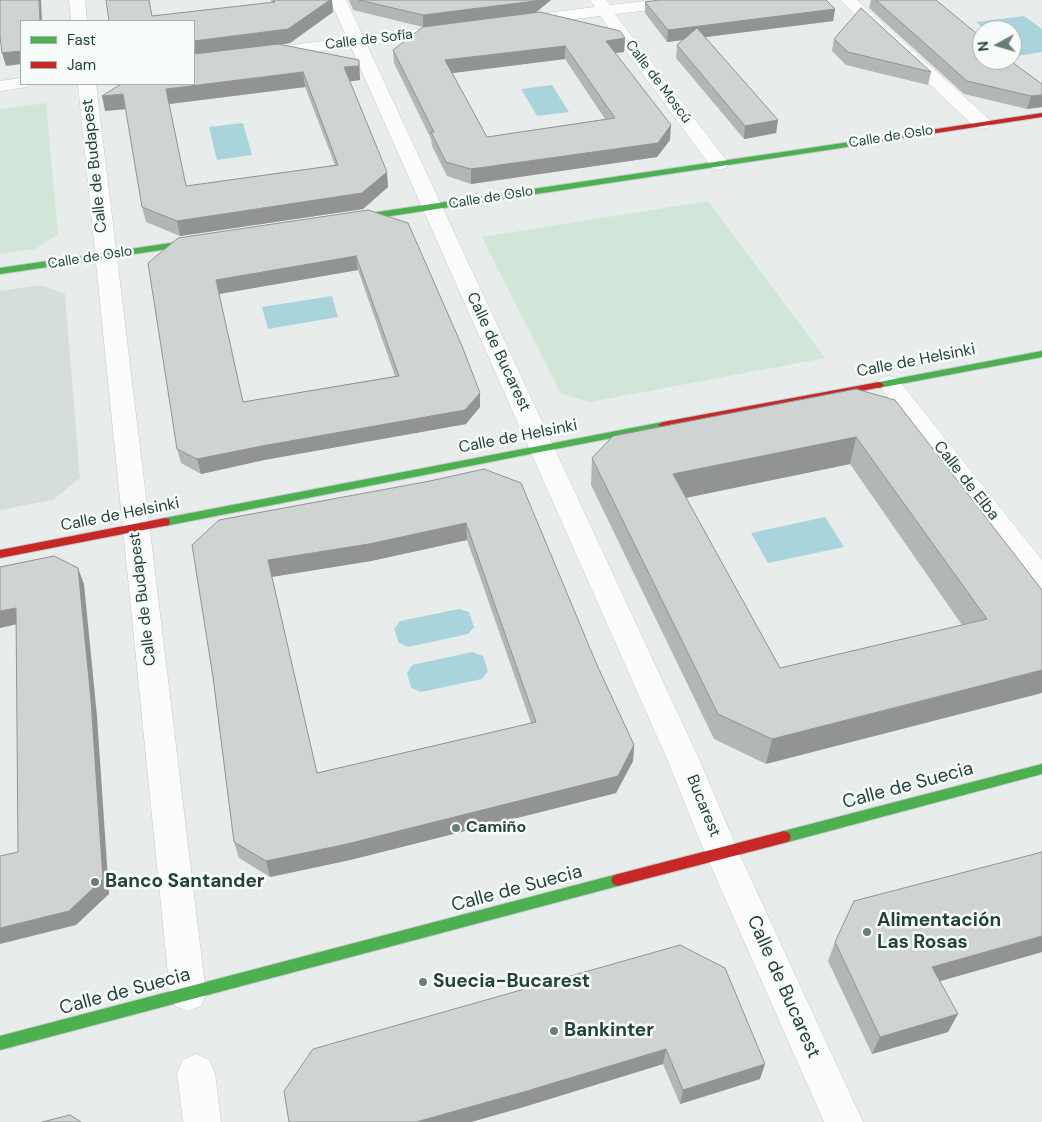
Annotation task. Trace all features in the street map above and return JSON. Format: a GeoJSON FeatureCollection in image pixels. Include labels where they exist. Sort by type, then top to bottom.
{"type":"FeatureCollection","features":[{"type":"Feature","properties":{"kind":"street"},"geometry":{"type":"LineString","coordinates":[[76,0],[79,20]]}},
{"type":"Feature","properties":{"kind":"street","name":"Calle de Bucarest"},"geometry":{"type":"LineString","coordinates":[[338,0],[683,759]]}},
{"type":"Feature","properties":{"kind":"street"},"geometry":{"type":"LineString","coordinates":[[509,23],[601,5],[694,0]]}},
{"type":"Feature","properties":{"kind":"street"},"geometry":{"type":"LineString","coordinates":[[848,0],[982,123]]}},
{"type":"Feature","properties":{"kind":"street","name":"Calle de Moscú"},"geometry":{"type":"LineString","coordinates":[[601,5],[719,164]]}},
{"type":"Feature","properties":{"kind":"street","name":"Calle de Sofía"},"geometry":{"type":"LineString","coordinates":[[195,62],[461,29]]}},
{"type":"Feature","properties":{"kind":"street"},"geometry":{"type":"LineString","coordinates":[[0,86],[20,83]]}},
{"type":"Feature","properties":{"kind":"street","name":"Calle de Budapest"},"geometry":{"type":"LineString","coordinates":[[87,85],[104,255],[188,994]]}},
{"type":"Feature","properties":{"kind":"street","name":"Calle de Oslo"},"geometry":{"type":"LineString","coordinates":[[336,221],[1042,115]]}},
{"type":"Feature","properties":{"kind":"street","name":"Calle de Oslo"},"geometry":{"type":"LineString","coordinates":[[0,271],[220,238]]}},
{"type":"Feature","properties":{"kind":"street","name":"Calle de Helsinki"},"geometry":{"type":"LineString","coordinates":[[0,554],[542,448],[1042,354]]}},
{"type":"Feature","properties":{"kind":"street","name":"Calle de Elba"},"geometry":{"type":"LineString","coordinates":[[889,383],[1042,580]]}},
{"type":"Feature","properties":{"kind":"street","name":"Bucarest"},"geometry":{"type":"LineString","coordinates":[[683,759],[722,853]]}},
{"type":"Feature","properties":{"kind":"street","name":"Calle de Suecia"},"geometry":{"type":"LineString","coordinates":[[0,1043],[1042,769]]}},
{"type":"Feature","properties":{"kind":"street","name":"Calle de Bucarest"},"geometry":{"type":"LineString","coordinates":[[722,853],[844,1122]]}},
{"type":"Feature","properties":{"kind":"street"},"geometry":{"type":"LineString","coordinates":[[196,1073],[202,1122]]}},
{"type":"Feature","properties":{"kind":"shaded area"},"geometry":{"type":"Polygon","coordinates":[[[41,285],[65,294],[80,478],[53,500],[0,510],[0,291],[41,285]]]}},
{"type":"Feature","properties":{"kind":"green space"},"geometry":{"type":"Polygon","coordinates":[[[46,103],[58,234],[35,249],[0,254],[0,109],[46,103]]]}},
{"type":"Feature","properties":{"kind":"green space"},"geometry":{"type":"Polygon","coordinates":[[[708,201],[825,358],[590,402],[561,394],[482,237],[708,201]]]}},
{"type":"Feature","properties":{"kind":"water"},"geometry":{"type":"Polygon","coordinates":[[[1024,16],[1042,29],[1042,52],[1022,55],[1022,20],[992,20],[1024,16]]]}},
{"type":"Feature","properties":{"kind":"water"},"geometry":{"type":"Polygon","coordinates":[[[552,85],[569,112],[537,116],[521,89],[552,85]]]}},
{"type":"Feature","properties":{"kind":"water"},"geometry":{"type":"Polygon","coordinates":[[[243,123],[252,155],[217,160],[209,127],[243,123]]]}},
{"type":"Feature","properties":{"kind":"water"},"geometry":{"type":"Polygon","coordinates":[[[332,296],[338,317],[268,329],[262,307],[332,296]]]}},
{"type":"Feature","properties":{"kind":"water"},"geometry":{"type":"Polygon","coordinates":[[[825,517],[844,547],[768,563],[751,533],[825,517]]]}},
{"type":"Feature","properties":{"kind":"water"},"geometry":{"type":"Polygon","coordinates":[[[459,609],[469,612],[474,627],[468,634],[408,647],[399,643],[394,629],[400,621],[459,609]]]}},
{"type":"Feature","properties":{"kind":"water"},"geometry":{"type":"Polygon","coordinates":[[[472,652],[483,656],[488,671],[482,679],[421,692],[411,688],[407,673],[412,665],[472,652]]]}},
{"type":"Feature","properties":{"kind":"building"},"geometry":{"type":"Polygon","coordinates":[[[0,0],[39,0],[40,20],[20,20],[20,51],[2,53],[0,0]]]}},
{"type":"Feature","properties":{"kind":"building"},"geometry":{"type":"Polygon","coordinates":[[[106,0],[149,0],[152,16],[275,2],[274,0],[330,0],[288,29],[195,41],[195,20],[109,20],[106,0]]]}},
{"type":"Feature","properties":{"kind":"building"},"geometry":{"type":"Polygon","coordinates":[[[359,0],[536,0],[423,15],[359,0]]]}},
{"type":"Feature","properties":{"kind":"building"},"geometry":{"type":"Polygon","coordinates":[[[659,0],[826,0],[835,9],[668,30],[645,2],[659,0]]]}},
{"type":"Feature","properties":{"kind":"building"},"geometry":{"type":"Polygon","coordinates":[[[876,0],[936,0],[972,30],[972,70],[1022,69],[1042,84],[1042,95],[1031,96],[967,81],[876,0]]]}},
{"type":"Feature","properties":{"kind":"building"},"geometry":{"type":"Polygon","coordinates":[[[861,8],[931,72],[848,52],[834,39],[861,8]]]}},
{"type":"Feature","properties":{"kind":"building"},"geometry":{"type":"Polygon","coordinates":[[[540,12],[620,31],[625,38],[606,41],[671,125],[658,143],[471,169],[446,162],[431,132],[434,132],[393,50],[423,27],[540,12]],[[565,46],[445,60],[487,137],[615,118],[565,46]]]}},
{"type":"Feature","properties":{"kind":"building"},"geometry":{"type":"Polygon","coordinates":[[[697,28],[778,120],[745,126],[677,45],[697,28]]]}},
{"type":"Feature","properties":{"kind":"building"},"geometry":{"type":"Polygon","coordinates":[[[278,44],[359,60],[359,66],[344,67],[387,172],[362,193],[177,221],[142,207],[123,94],[102,96],[119,85],[195,85],[195,54],[278,44]],[[303,72],[166,89],[186,186],[338,165],[303,72]]]}},
{"type":"Feature","properties":{"kind":"building"},"geometry":{"type":"Polygon","coordinates":[[[368,210],[408,223],[462,346],[480,393],[465,410],[197,459],[177,449],[148,263],[178,238],[368,210]],[[356,256],[216,280],[243,402],[399,376],[356,256]]]}},
{"type":"Feature","properties":{"kind":"building"},"geometry":{"type":"Polygon","coordinates":[[[856,389],[895,400],[1042,590],[1042,670],[772,739],[718,714],[592,458],[613,436],[856,389]],[[856,437],[673,474],[780,668],[987,619],[856,437]]]}},
{"type":"Feature","properties":{"kind":"building"},"geometry":{"type":"Polygon","coordinates":[[[484,469],[521,483],[597,665],[634,745],[618,776],[347,844],[266,861],[234,842],[213,677],[192,545],[219,520],[430,481],[484,469]],[[466,523],[369,544],[268,560],[317,773],[536,722],[466,523]]]}},
{"type":"Feature","properties":{"kind":"building"},"geometry":{"type":"Polygon","coordinates":[[[54,556],[78,568],[91,700],[103,879],[69,911],[0,928],[0,856],[18,852],[16,608],[0,611],[0,567],[54,556]]]}},
{"type":"Feature","properties":{"kind":"building"},"geometry":{"type":"Polygon","coordinates":[[[1042,852],[1042,936],[932,967],[958,1014],[880,1037],[835,942],[854,901],[1042,852]]]}},
{"type":"Feature","properties":{"kind":"building"},"geometry":{"type":"Polygon","coordinates":[[[680,945],[725,968],[765,1064],[683,1090],[666,1049],[416,1122],[289,1122],[284,1091],[313,1049],[680,945]]]}},
{"type":"Feature","properties":{"kind":"building"},"geometry":{"type":"Polygon","coordinates":[[[70,1115],[81,1122],[42,1122],[70,1115]]]}},
{"type":"Feature","properties":{"kind":"traffic: fast"},"geometry":{"type":"LineString","coordinates":[[344,220],[877,140]]}},
{"type":"Feature","properties":{"kind":"traffic: fast"},"geometry":{"type":"LineString","coordinates":[[0,271],[205,241]]}},
{"type":"Feature","properties":{"kind":"traffic: fast"},"geometry":{"type":"LineString","coordinates":[[879,385],[1042,354]]}},
{"type":"Feature","properties":{"kind":"traffic: fast"},"geometry":{"type":"LineString","coordinates":[[165,522],[663,425]]}},
{"type":"Feature","properties":{"kind":"traffic: fast"},"geometry":{"type":"LineString","coordinates":[[784,837],[1042,769]]}},
{"type":"Feature","properties":{"kind":"traffic: fast"},"geometry":{"type":"LineString","coordinates":[[0,1043],[618,880]]}},
{"type":"Feature","properties":{"kind":"traffic: jam"},"geometry":{"type":"LineString","coordinates":[[877,140],[1042,115]]}},
{"type":"Feature","properties":{"kind":"traffic: jam"},"geometry":{"type":"LineString","coordinates":[[663,425],[879,385]]}},
{"type":"Feature","properties":{"kind":"traffic: jam"},"geometry":{"type":"LineString","coordinates":[[0,554],[165,522]]}},
{"type":"Feature","properties":{"kind":"traffic: jam"},"geometry":{"type":"LineString","coordinates":[[618,880],[784,837]]}},
{"type":"Feature","properties":{"kind":"place","name":"Camiño"},"geometry":{"type":"Point","coordinates":[456,828]}},
{"type":"Feature","properties":{"kind":"place","name":"Banco Santander"},"geometry":{"type":"Point","coordinates":[95,882]}},
{"type":"Feature","properties":{"kind":"place","name":"Alimentación Las Rosas"},"geometry":{"type":"Point","coordinates":[867,932]}},
{"type":"Feature","properties":{"kind":"place","name":"Suecia-Bucarest"},"geometry":{"type":"Point","coordinates":[423,982]}},
{"type":"Feature","properties":{"kind":"place","name":"Bankinter"},"geometry":{"type":"Point","coordinates":[554,1031]}}]}
